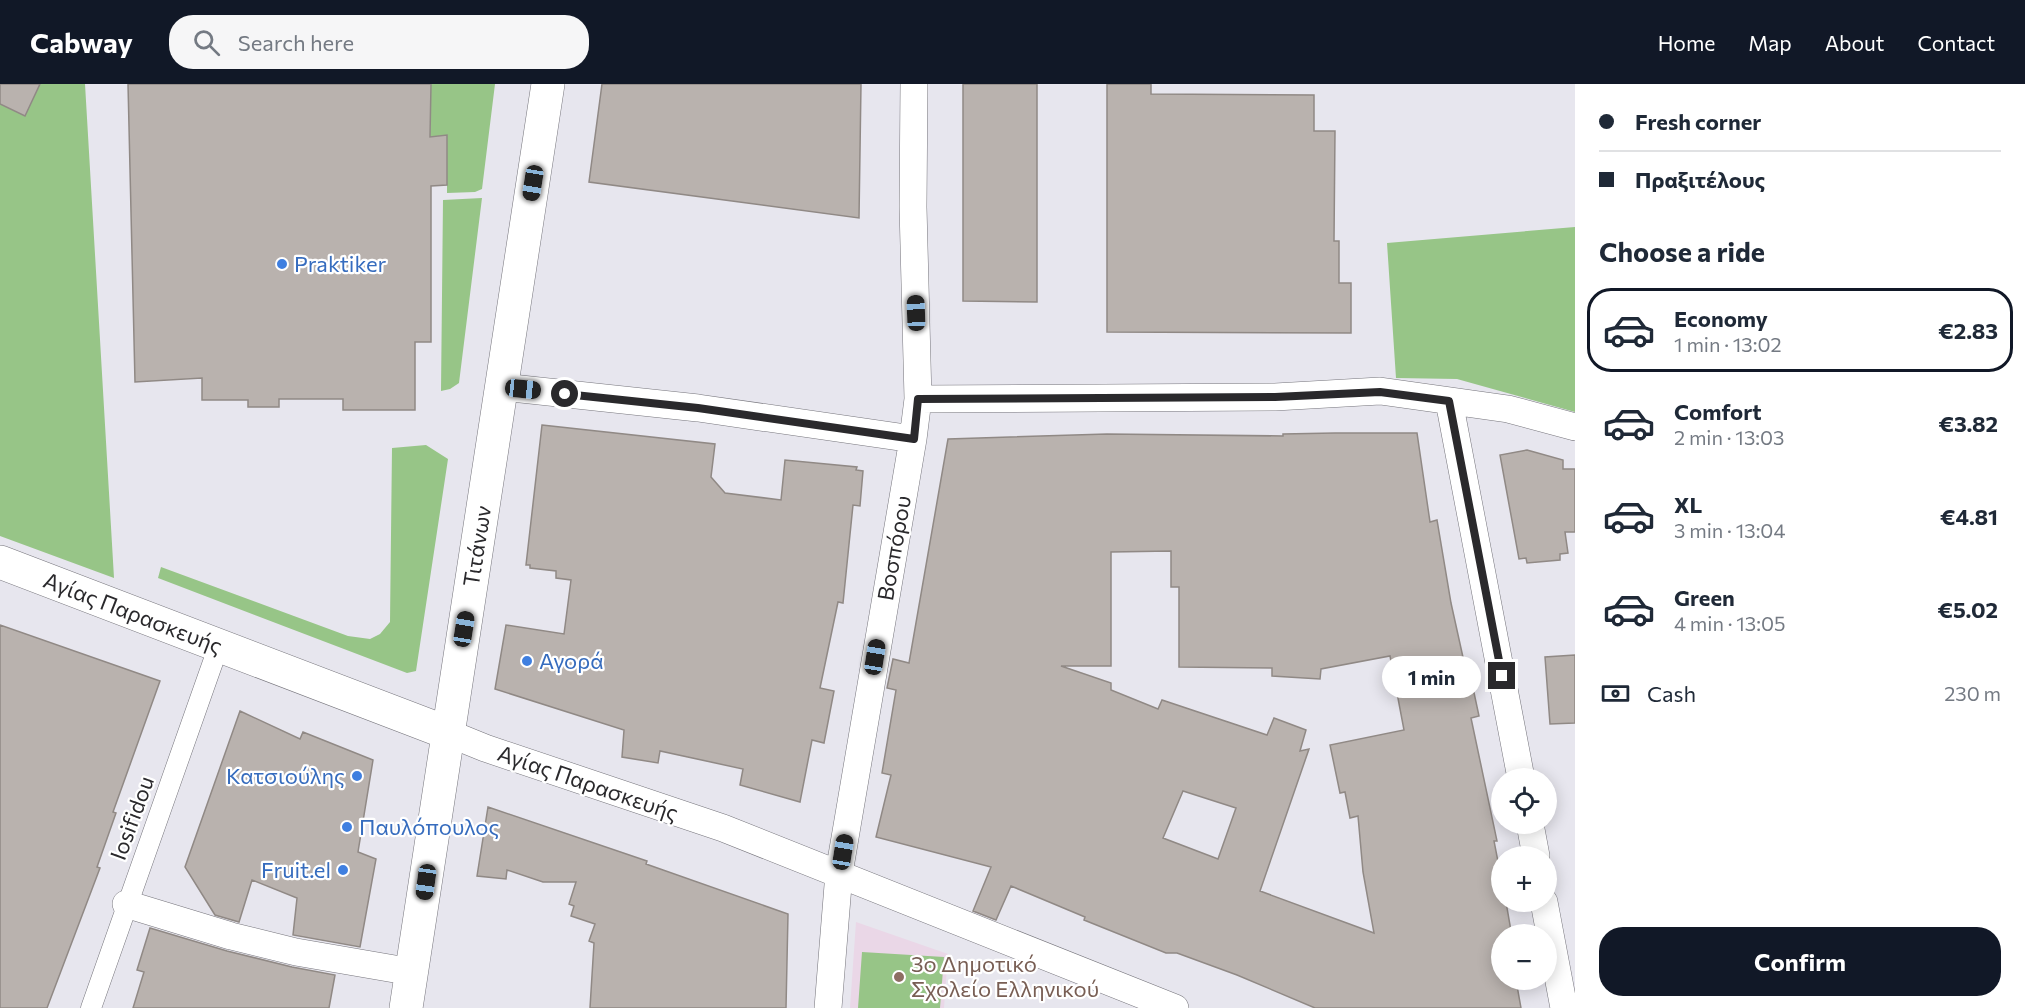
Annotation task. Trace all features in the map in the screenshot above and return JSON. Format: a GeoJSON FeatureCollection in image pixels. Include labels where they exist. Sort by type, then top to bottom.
{"type":"FeatureCollection","features":[{"type":"Feature","properties":{"kind":"main road","name":"Τιτάνων"},"geometry":{"type":"LineString","coordinates":[[406,1008],[548,84]]}},
{"type":"Feature","properties":{"kind":"main road","name":"Αγίας Παρασκευής"},"geometry":{"type":"LineString","coordinates":[[0,562],[448,734]]}},
{"type":"Feature","properties":{"kind":"street","name":"Βοσπόρου"},"geometry":{"type":"LineString","coordinates":[[828,1008],[839,873],[914,439],[918,399],[913,207],[914,84]]}},
{"type":"Feature","properties":{"kind":"street"},"geometry":{"type":"LineString","coordinates":[[502,387],[698,408],[914,439]]}},
{"type":"Feature","properties":{"kind":"street"},"geometry":{"type":"LineString","coordinates":[[918,399],[1275,397],[1380,392],[1508,409],[1575,427]]}},
{"type":"Feature","properties":{"kind":"street"},"geometry":{"type":"LineString","coordinates":[[1449,401],[1519,768]]}},
{"type":"Feature","properties":{"kind":"street","name":"Iosifidou"},"geometry":{"type":"LineString","coordinates":[[91,1008],[219,645]]}},
{"type":"Feature","properties":{"kind":"street","name":"Αγίας Παρασκευής"},"geometry":{"type":"LineString","coordinates":[[448,734],[723,828],[1175,1008]]}},
{"type":"Feature","properties":{"kind":"street"},"geometry":{"type":"LineString","coordinates":[[126,904],[242,939],[296,952],[412,972]]}},
{"type":"Feature","properties":{"kind":"street"},"geometry":{"type":"LineString","coordinates":[[1546,912],[1564,1008]]}},
{"type":"Feature","properties":{"kind":"shaded area","name":"3ο Δημοτικό Σχολείο Ελληνικού"},"geometry":{"type":"Polygon","coordinates":[[[856,922],[948,954],[944,1008],[850,1008],[856,922]]]}},
{"type":"Feature","properties":{"kind":"green space"},"geometry":{"type":"Polygon","coordinates":[[[0,84],[85,84],[114,578],[0,536],[0,84]]]}},
{"type":"Feature","properties":{"kind":"green space"},"geometry":{"type":"Polygon","coordinates":[[[431,84],[495,84],[482,189],[475,192],[447,193],[447,135],[430,137],[431,84]]]}},
{"type":"Feature","properties":{"kind":"green space"},"geometry":{"type":"Polygon","coordinates":[[[482,198],[459,383],[450,389],[441,391],[443,200],[482,198]]]}},
{"type":"Feature","properties":{"kind":"green space"},"geometry":{"type":"Polygon","coordinates":[[[1575,227],[1575,412],[1457,379],[1396,378],[1387,243],[1575,227]]]}},
{"type":"Feature","properties":{"kind":"green space"},"geometry":{"type":"Polygon","coordinates":[[[426,445],[448,459],[416,671],[407,673],[158,578],[161,567],[348,636],[370,639],[380,634],[390,622],[392,448],[426,445]]]}},
{"type":"Feature","properties":{"kind":"green space","name":"3ο Δημοτικό Σχολείο Ελληνικού"},"geometry":{"type":"Polygon","coordinates":[[[862,952],[944,957],[940,1008],[858,1008],[862,952]]]}},
{"type":"Feature","properties":{"kind":"building"},"geometry":{"type":"Polygon","coordinates":[[[0,84],[40,84],[25,116],[0,104],[0,84]]]}},
{"type":"Feature","properties":{"kind":"building","name":"Praktiker"},"geometry":{"type":"Polygon","coordinates":[[[128,84],[431,84],[430,137],[447,135],[447,185],[431,186],[431,342],[415,342],[415,410],[343,410],[343,399],[279,399],[279,407],[248,407],[248,400],[202,400],[202,378],[135,382],[128,84]]]}},
{"type":"Feature","properties":{"kind":"building"},"geometry":{"type":"Polygon","coordinates":[[[602,84],[861,84],[859,218],[589,182],[602,84]]]}},
{"type":"Feature","properties":{"kind":"building"},"geometry":{"type":"Polygon","coordinates":[[[963,84],[1037,84],[1037,302],[963,301],[963,84]]]}},
{"type":"Feature","properties":{"kind":"building"},"geometry":{"type":"Polygon","coordinates":[[[1107,84],[1151,84],[1151,94],[1314,95],[1314,131],[1335,131],[1334,241],[1339,241],[1339,283],[1351,283],[1351,333],[1107,332],[1107,84]]]}},
{"type":"Feature","properties":{"kind":"building"},"geometry":{"type":"Polygon","coordinates":[[[542,425],[715,444],[711,477],[725,493],[781,500],[785,460],[857,467],[856,470],[863,471],[860,506],[853,505],[843,603],[838,602],[820,688],[834,691],[824,743],[812,740],[800,802],[740,785],[743,769],[660,751],[658,763],[622,757],[624,730],[495,689],[506,625],[564,634],[571,580],[556,578],[556,571],[530,568],[530,565],[526,565],[542,425]]]}},
{"type":"Feature","properties":{"kind":"building"},"geometry":{"type":"Polygon","coordinates":[[[1417,433],[1430,522],[1437,520],[1451,603],[1470,689],[1473,688],[1479,716],[1471,718],[1491,813],[1491,834],[1496,834],[1497,841],[1494,841],[1495,846],[1491,846],[1491,912],[1508,912],[1509,924],[1491,924],[1491,990],[1518,990],[1521,1008],[1315,1008],[1237,975],[1177,953],[1166,953],[1084,920],[1085,917],[1011,886],[996,920],[973,911],[991,867],[876,837],[891,775],[882,773],[896,690],[887,688],[893,659],[909,663],[948,439],[1107,434],[1283,436],[1283,434],[1417,433]],[[1171,551],[1111,552],[1111,666],[1061,666],[1111,683],[1111,690],[1158,709],[1162,700],[1267,735],[1274,718],[1306,730],[1300,751],[1309,749],[1260,891],[1374,933],[1363,872],[1358,816],[1350,818],[1345,792],[1340,793],[1330,745],[1404,730],[1390,656],[1321,669],[1320,679],[1272,676],[1272,668],[1179,667],[1179,587],[1171,587],[1171,551]],[[1183,791],[1163,838],[1218,859],[1236,808],[1183,791]]]}},
{"type":"Feature","properties":{"kind":"building"},"geometry":{"type":"Polygon","coordinates":[[[1527,450],[1563,460],[1563,469],[1575,469],[1575,532],[1565,532],[1568,553],[1560,554],[1560,560],[1527,563],[1526,558],[1519,559],[1500,455],[1527,450]]]}},
{"type":"Feature","properties":{"kind":"building"},"geometry":{"type":"Polygon","coordinates":[[[0,625],[160,681],[113,812],[116,813],[97,867],[100,868],[47,1008],[0,1008],[0,625]]]}},
{"type":"Feature","properties":{"kind":"building"},"geometry":{"type":"Polygon","coordinates":[[[1575,655],[1575,723],[1550,724],[1545,657],[1575,655]]]}},
{"type":"Feature","properties":{"kind":"building"},"geometry":{"type":"Polygon","coordinates":[[[240,711],[300,739],[303,732],[373,760],[358,852],[376,859],[360,947],[293,935],[297,898],[252,880],[239,922],[215,915],[185,867],[240,711]]]}},
{"type":"Feature","properties":{"kind":"building"},"geometry":{"type":"Polygon","coordinates":[[[488,807],[647,861],[646,864],[788,914],[786,1008],[590,1008],[594,943],[589,941],[595,924],[571,916],[574,906],[569,904],[576,882],[543,882],[507,870],[506,879],[477,876],[488,807]]]}},
{"type":"Feature","properties":{"kind":"building"},"geometry":{"type":"Polygon","coordinates":[[[150,928],[227,951],[335,975],[329,1008],[133,1008],[144,972],[137,970],[150,928]]]}},
{"type":"Feature","properties":{"kind":"place","name":"Praktiker"},"geometry":{"type":"Point","coordinates":[282,264]}},
{"type":"Feature","properties":{"kind":"place","name":"Αγορά"},"geometry":{"type":"Point","coordinates":[527,661]}},
{"type":"Feature","properties":{"kind":"place","name":"Κατσιούλης"},"geometry":{"type":"Point","coordinates":[357,776]}},
{"type":"Feature","properties":{"kind":"place","name":"Παυλόπουλος"},"geometry":{"type":"Point","coordinates":[347,827]}},
{"type":"Feature","properties":{"kind":"place","name":"Fruit.el"},"geometry":{"type":"Point","coordinates":[343,870]}},
{"type":"Feature","properties":{"kind":"place","name":"3ο Δημοτικό Σχολείο Ελληνικού"},"geometry":{"type":"Point","coordinates":[899,977]}},
{"type":"Feature","properties":{"kind":"route"},"geometry":{"type":"LineString","coordinates":[[565,394],[698,408],[914,439],[918,399],[1275,397],[1380,392],[1449,401],[1502,676]]}}]}
